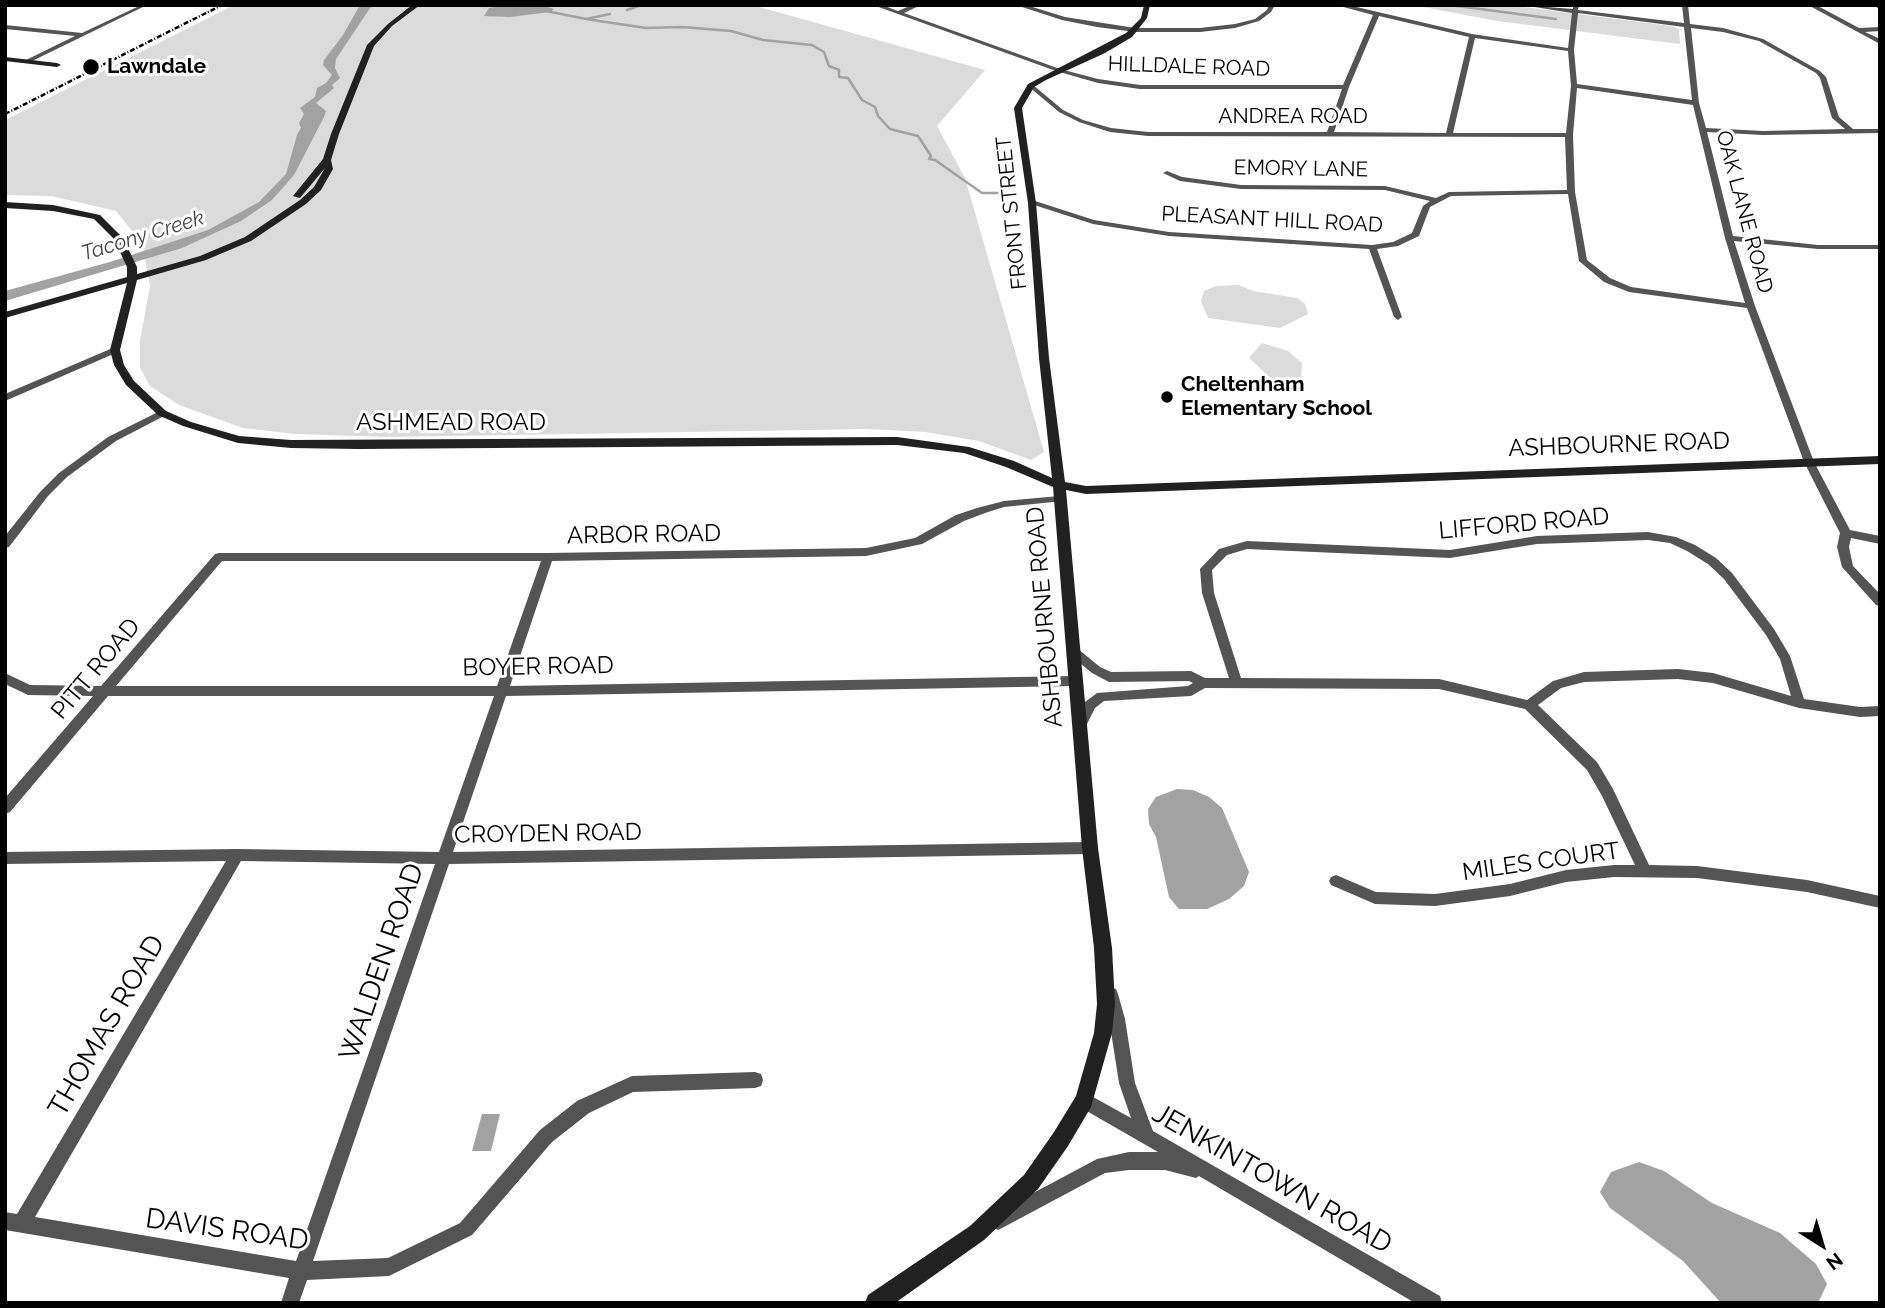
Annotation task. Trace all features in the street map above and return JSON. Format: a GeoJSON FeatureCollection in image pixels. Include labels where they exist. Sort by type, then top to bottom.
{"type":"FeatureCollection","features":[{"type":"Feature","properties":{"kind":"street"},"geometry":{"type":"LineString","coordinates":[[5,5],[144,5]]}},
{"type":"Feature","properties":{"kind":"street"},"geometry":{"type":"LineString","coordinates":[[28,61],[144,5]]}},
{"type":"Feature","properties":{"kind":"street"},"geometry":{"type":"LineString","coordinates":[[5,315],[209,248],[246,232],[292,201],[327,160],[371,45],[390,25],[417,5]]}},
{"type":"Feature","properties":{"kind":"street","name":"HILLDALE ROAD"},"geometry":{"type":"LineString","coordinates":[[876,5],[1058,70],[1098,81],[1140,87],[1346,87]]}},
{"type":"Feature","properties":{"kind":"street"},"geometry":{"type":"LineString","coordinates":[[898,13],[918,5]]}},
{"type":"Feature","properties":{"kind":"street"},"geometry":{"type":"LineString","coordinates":[[1019,5],[1064,19],[1135,30],[1200,30],[1235,26],[1261,18],[1272,5]]}},
{"type":"Feature","properties":{"kind":"street"},"geometry":{"type":"LineString","coordinates":[[1031,86],[1058,70],[1102,51],[1135,30],[1144,18],[1147,5]]}},
{"type":"Feature","properties":{"kind":"street"},"geometry":{"type":"LineString","coordinates":[[1339,5],[1472,36],[1571,50]]}},
{"type":"Feature","properties":{"kind":"street"},"geometry":{"type":"LineString","coordinates":[[1525,5],[1577,9],[1723,30],[1761,40],[1812,67],[1822,77],[1836,118],[1850,131]]}},
{"type":"Feature","properties":{"kind":"street","name":"OAK LANE ROAD"},"geometry":{"type":"LineString","coordinates":[[1685,5],[1696,103],[1729,238],[1751,306],[1810,462]]}},
{"type":"Feature","properties":{"kind":"street"},"geometry":{"type":"LineString","coordinates":[[1811,5],[1880,41]]}},
{"type":"Feature","properties":{"kind":"street"},"geometry":{"type":"LineString","coordinates":[[1577,9],[1571,50],[1574,86],[1569,135],[1571,192],[1583,261],[1607,280],[1643,292],[1751,306]]}},
{"type":"Feature","properties":{"kind":"street"},"geometry":{"type":"LineString","coordinates":[[1330,135],[1346,87],[1376,15]]}},
{"type":"Feature","properties":{"kind":"street"},"geometry":{"type":"LineString","coordinates":[[5,27],[83,35]]}},
{"type":"Feature","properties":{"kind":"street"},"geometry":{"type":"LineString","coordinates":[[1858,30],[1880,29]]}},
{"type":"Feature","properties":{"kind":"street"},"geometry":{"type":"LineString","coordinates":[[1449,134],[1472,36]]}},
{"type":"Feature","properties":{"kind":"street"},"geometry":{"type":"LineString","coordinates":[[5,59],[57,65]]}},
{"type":"Feature","properties":{"kind":"street","name":"ANDREA ROAD"},"geometry":{"type":"LineString","coordinates":[[1031,86],[1068,115],[1110,130],[1148,134],[1569,135]]}},
{"type":"Feature","properties":{"kind":"street","name":"FRONT STREET"},"geometry":{"type":"LineString","coordinates":[[1031,86],[1018,108],[1032,203],[1044,358],[1059,492]]}},
{"type":"Feature","properties":{"kind":"street"},"geometry":{"type":"LineString","coordinates":[[1574,86],[1696,103]]}},
{"type":"Feature","properties":{"kind":"street"},"geometry":{"type":"LineString","coordinates":[[1704,130],[1763,133],[1880,131]]}},
{"type":"Feature","properties":{"kind":"street"},"geometry":{"type":"LineString","coordinates":[[5,309],[132,273],[204,258],[248,239],[303,202],[318,187],[329,169],[327,160]]}},
{"type":"Feature","properties":{"kind":"street","name":"EMORY LANE"},"geometry":{"type":"LineString","coordinates":[[1167,173],[1180,180],[1241,187],[1385,188],[1434,200]]}},
{"type":"Feature","properties":{"kind":"street"},"geometry":{"type":"LineString","coordinates":[[1434,200],[1462,192],[1571,192]]}},
{"type":"Feature","properties":{"kind":"street","name":"PLEASANT HILL ROAD"},"geometry":{"type":"LineString","coordinates":[[1032,203],[1093,222],[1169,234],[1372,247],[1395,244],[1416,234],[1427,206],[1434,200]]}},
{"type":"Feature","properties":{"kind":"street"},"geometry":{"type":"LineString","coordinates":[[5,205],[53,208],[97,218],[118,238],[132,273],[116,350],[5,398]]}},
{"type":"Feature","properties":{"kind":"street"},"geometry":{"type":"LineString","coordinates":[[1729,238],[1818,247],[1880,247]]}},
{"type":"Feature","properties":{"kind":"street"},"geometry":{"type":"LineString","coordinates":[[1372,247],[1398,317]]}},
{"type":"Feature","properties":{"kind":"street","name":"ASHMEAD ROAD"},"geometry":{"type":"LineString","coordinates":[[116,350],[119,365],[130,383],[162,413],[187,424],[238,439],[291,444],[923,443],[988,457],[1059,492]]}},
{"type":"Feature","properties":{"kind":"street"},"geometry":{"type":"LineString","coordinates":[[5,544],[44,494],[63,475],[113,439],[162,413]]}},
{"type":"Feature","properties":{"kind":"street","name":"ASHBOURNE ROAD"},"geometry":{"type":"LineString","coordinates":[[876,1303],[976,1233],[1031,1182],[1084,1100],[1103,1033],[1105,977],[1090,848],[1059,492],[1880,460]]}},
{"type":"Feature","properties":{"kind":"street"},"geometry":{"type":"LineString","coordinates":[[1810,462],[1846,533],[1843,547],[1848,567],[1880,602]]}},
{"type":"Feature","properties":{"kind":"street","name":"ARBOR ROAD"},"geometry":{"type":"LineString","coordinates":[[219,557],[548,557],[883,551],[918,541],[981,510],[1059,492]]}},
{"type":"Feature","properties":{"kind":"street"},"geometry":{"type":"LineString","coordinates":[[1846,533],[1880,540]]}},
{"type":"Feature","properties":{"kind":"street","name":"LIFFORD ROAD"},"geometry":{"type":"LineString","coordinates":[[1236,682],[1208,593],[1206,569],[1223,552],[1247,545],[1450,554],[1537,540],[1648,536],[1672,540],[1691,548],[1712,561],[1728,576],[1770,632],[1786,659],[1800,703]]}},
{"type":"Feature","properties":{"kind":"street","name":"PITT ROAD"},"geometry":{"type":"LineString","coordinates":[[5,808],[219,557]]}},
{"type":"Feature","properties":{"kind":"street","name":"WALDEN ROAD"},"geometry":{"type":"LineString","coordinates":[[290,1303],[548,557]]}},
{"type":"Feature","properties":{"kind":"street"},"geometry":{"type":"LineString","coordinates":[[1073,651],[1109,677],[1191,677],[1203,683],[1439,684],[1529,705],[1592,766],[1608,793],[1645,871]]}},
{"type":"Feature","properties":{"kind":"street"},"geometry":{"type":"LineString","coordinates":[[1529,705],[1557,684],[1584,677],[1678,674],[1713,678],[1800,703],[1860,712],[1880,710]]}},
{"type":"Feature","properties":{"kind":"street","name":"BOYER ROAD"},"geometry":{"type":"LineString","coordinates":[[5,678],[28,690],[104,691],[503,691],[1075,681]]}},
{"type":"Feature","properties":{"kind":"street"},"geometry":{"type":"LineString","coordinates":[[1079,727],[1090,705],[1101,696],[1191,691],[1203,683]]}},
{"type":"Feature","properties":{"kind":"street","name":"CROYDEN ROAD"},"geometry":{"type":"LineString","coordinates":[[5,858],[237,855],[446,858],[1090,848]]}},
{"type":"Feature","properties":{"kind":"street","name":"THOMAS ROAD"},"geometry":{"type":"LineString","coordinates":[[13,1222],[237,855]]}},
{"type":"Feature","properties":{"kind":"street","name":"MILES COURT"},"geometry":{"type":"LineString","coordinates":[[1336,881],[1375,898],[1435,900],[1510,890],[1566,876],[1614,871],[1697,872],[1807,886],[1880,902]]}},
{"type":"Feature","properties":{"kind":"street"},"geometry":{"type":"LineString","coordinates":[[1105,977],[1117,1019],[1127,1083],[1146,1136]]}},
{"type":"Feature","properties":{"kind":"street","name":"DAVIS ROAD"},"geometry":{"type":"LineString","coordinates":[[13,1222],[302,1271],[389,1267],[466,1229],[547,1136],[583,1107],[632,1084],[755,1080]]}},
{"type":"Feature","properties":{"kind":"street","name":"JENKINTOWN ROAD"},"geometry":{"type":"LineString","coordinates":[[1084,1100],[1433,1303]]}},
{"type":"Feature","properties":{"kind":"street"},"geometry":{"type":"LineString","coordinates":[[976,1233],[1103,1165],[1129,1161],[1164,1161],[1213,1174]]}},
{"type":"Feature","properties":{"kind":"shaded area"},"geometry":{"type":"Polygon","coordinates":[[[234,5],[752,5],[985,70],[937,126],[965,178],[1044,452],[1031,460],[979,441],[925,432],[867,429],[389,437],[295,434],[243,428],[179,405],[150,386],[140,368],[140,340],[150,286],[142,243],[116,211],[51,196],[5,195],[5,120],[234,5]]]}},
{"type":"Feature","properties":{"kind":"shaded area"},"geometry":{"type":"Polygon","coordinates":[[[360,5],[372,5],[336,59],[335,68],[340,78],[332,85],[334,88],[316,103],[326,111],[324,117],[294,175],[272,200],[241,221],[182,248],[5,301],[5,291],[110,262],[208,230],[259,202],[286,174],[301,128],[299,123],[304,114],[300,108],[315,97],[317,88],[326,83],[332,75],[323,65],[324,60],[343,35],[360,5]]]}},
{"type":"Feature","properties":{"kind":"shaded area"},"geometry":{"type":"Polygon","coordinates":[[[1413,5],[1508,5],[1671,26],[1679,29],[1680,44],[1497,21],[1413,5]]]}},
{"type":"Feature","properties":{"kind":"shaded area"},"geometry":{"type":"Polygon","coordinates":[[[502,6],[554,9],[550,12],[510,17],[484,16],[489,8],[502,6]]]}},
{"type":"Feature","properties":{"kind":"shaded area"},"geometry":{"type":"Polygon","coordinates":[[[1238,285],[1253,291],[1297,298],[1305,304],[1308,314],[1280,328],[1208,318],[1201,301],[1204,291],[1216,286],[1238,285]]]}},
{"type":"Feature","properties":{"kind":"shaded area"},"geometry":{"type":"Polygon","coordinates":[[[1262,343],[1288,351],[1302,363],[1301,381],[1279,386],[1249,358],[1262,343]]]}},
{"type":"Feature","properties":{"kind":"shaded area"},"geometry":{"type":"Polygon","coordinates":[[[1177,789],[1193,790],[1209,797],[1222,808],[1249,872],[1244,886],[1229,899],[1207,909],[1179,909],[1169,897],[1156,837],[1149,824],[1148,809],[1156,797],[1177,789]]]}},
{"type":"Feature","properties":{"kind":"shaded area"},"geometry":{"type":"Polygon","coordinates":[[[482,1114],[500,1114],[491,1151],[472,1151],[482,1114]]]}},
{"type":"Feature","properties":{"kind":"shaded area"},"geometry":{"type":"Polygon","coordinates":[[[1639,1162],[1664,1171],[1712,1203],[1780,1233],[1816,1264],[1827,1284],[1818,1303],[1721,1303],[1683,1261],[1610,1208],[1600,1192],[1611,1172],[1639,1162]]]}},
{"type":"Feature","properties":{"kind":"waterway"},"geometry":{"type":"LineString","coordinates":[[483,5],[487,6]]}},
{"type":"Feature","properties":{"kind":"waterway"},"geometry":{"type":"LineString","coordinates":[[627,10],[641,5]]}},
{"type":"Feature","properties":{"kind":"waterway"},"geometry":{"type":"LineString","coordinates":[[1450,5],[1556,19]]}},
{"type":"Feature","properties":{"kind":"waterway"},"geometry":{"type":"LineString","coordinates":[[546,11],[586,19]]}},
{"type":"Feature","properties":{"kind":"waterway"},"geometry":{"type":"LineString","coordinates":[[586,19],[610,14]]}},
{"type":"Feature","properties":{"kind":"waterway"},"geometry":{"type":"LineString","coordinates":[[586,19],[646,28],[682,27],[731,31],[763,40],[812,45],[824,52],[829,66],[839,70],[839,77],[848,78],[862,100],[875,107],[878,116],[890,129],[918,136],[931,156],[929,159],[935,160],[982,193],[1012,193]]}},
{"type":"Feature","properties":{"kind":"railway"},"geometry":{"type":"LineString","coordinates":[[5,114],[222,5]]}},
{"type":"Feature","properties":{"kind":"place","name":"Lawndale"},"geometry":{"type":"Point","coordinates":[91,67]}},
{"type":"Feature","properties":{"kind":"place","name":"Cheltenham Elementary School"},"geometry":{"type":"Point","coordinates":[1167,397]}},
{"type":"Feature","properties":{"kind":"water label","name":"Tacony Creek"},"geometry":{"type":"Point","coordinates":[143,236]}}]}
